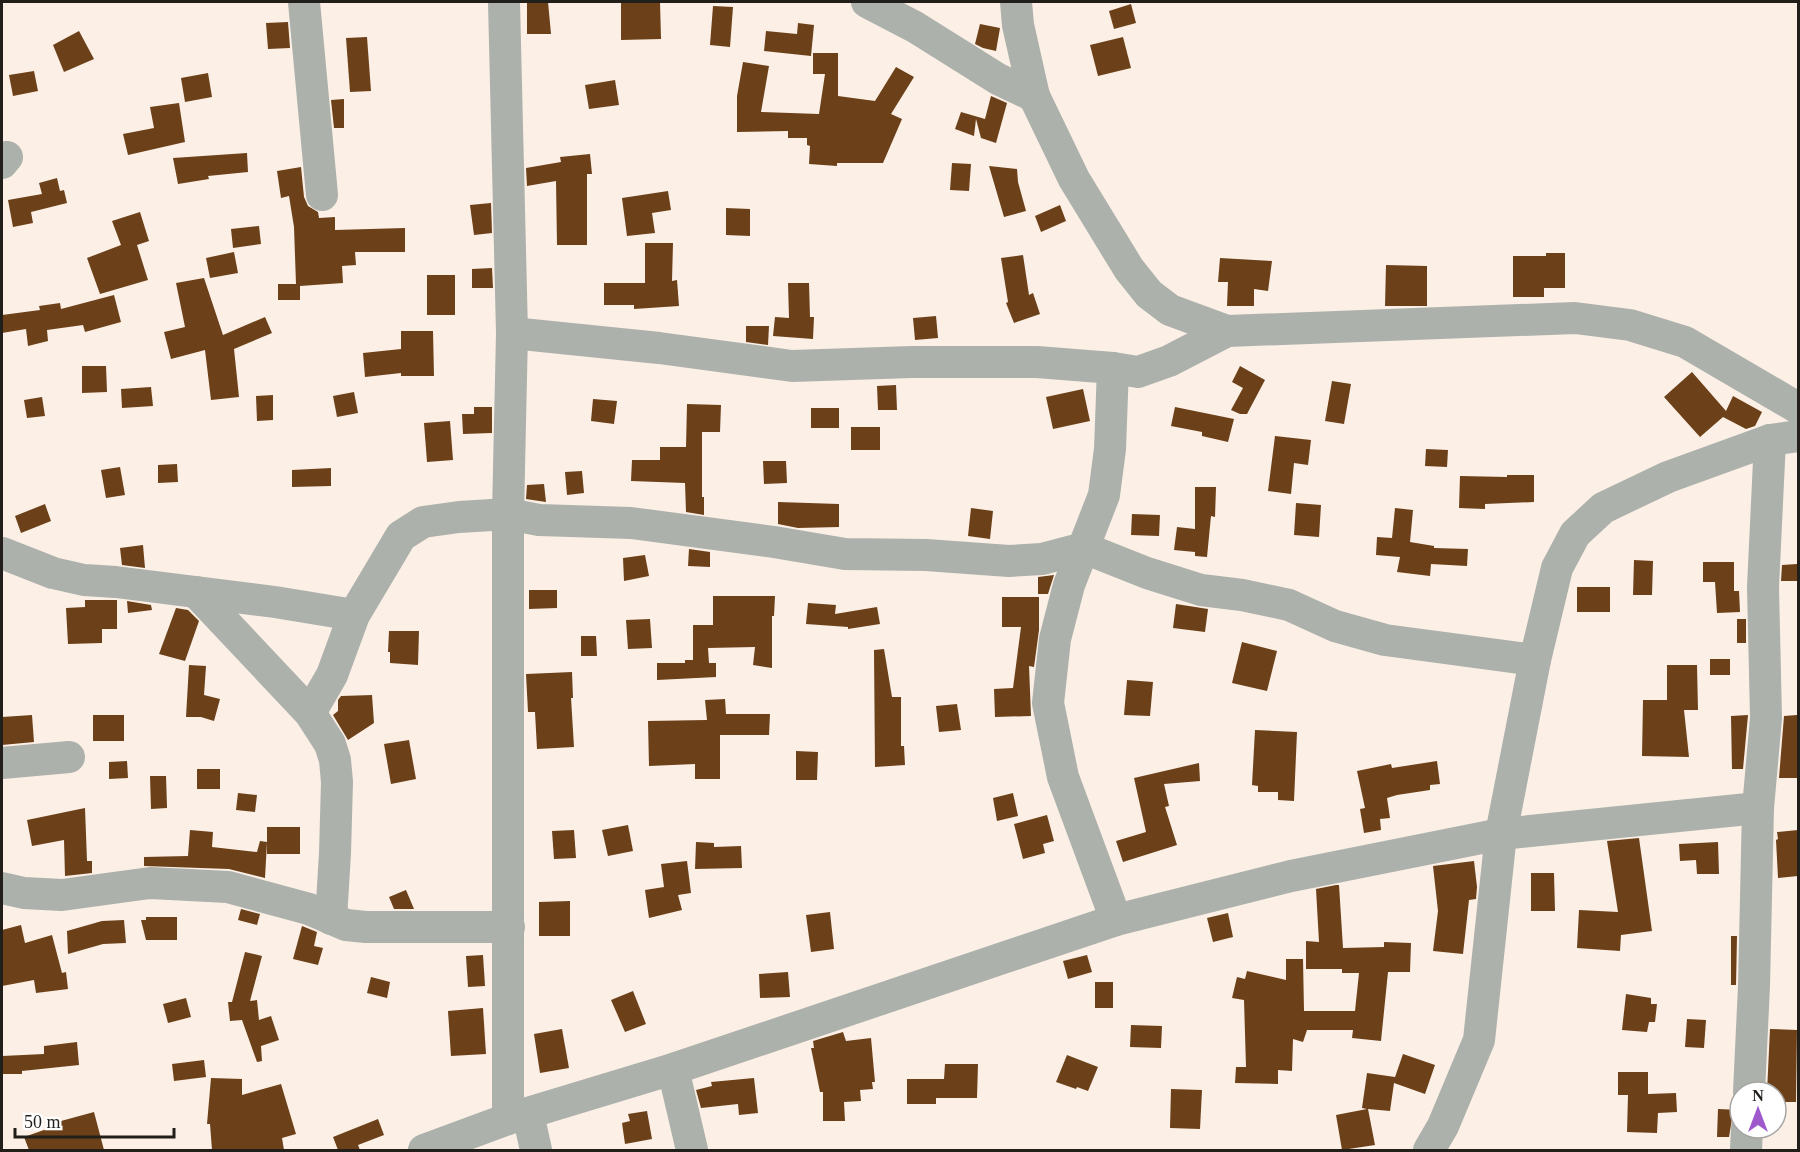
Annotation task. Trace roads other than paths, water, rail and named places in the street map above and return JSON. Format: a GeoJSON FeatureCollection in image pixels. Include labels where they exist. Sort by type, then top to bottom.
{"type":"FeatureCollection","features":[{"type":"Feature","properties":{"kind":"street"},"geometry":{"type":"LineString","coordinates":[[304,2],[322,195]]}},
{"type":"Feature","properties":{"kind":"street"},"geometry":{"type":"LineString","coordinates":[[504,2],[512,333],[508,514],[509,927],[518,1117],[536,1150]]}},
{"type":"Feature","properties":{"kind":"street"},"geometry":{"type":"LineString","coordinates":[[867,2],[915,27],[998,79],[1034,96]]}},
{"type":"Feature","properties":{"kind":"street"},"geometry":{"type":"LineString","coordinates":[[994,2],[1017,13],[1034,96],[1074,179],[1123,260],[1149,294],[1170,310],[1227,331],[1575,318],[1629,325],[1685,342],[1798,408]]}},
{"type":"Feature","properties":{"kind":"street"},"geometry":{"type":"LineString","coordinates":[[512,333],[659,348],[792,366],[912,362],[1037,362],[1138,372],[1168,361],[1227,331]]}},
{"type":"Feature","properties":{"kind":"street"},"geometry":{"type":"LineString","coordinates":[[1113,368],[1110,449],[1104,495],[1069,585],[1055,639],[1048,703],[1063,777],[1116,920]]}},
{"type":"Feature","properties":{"kind":"street"},"geometry":{"type":"LineString","coordinates":[[1429,1150],[1443,1126],[1479,1040],[1501,834],[1535,660],[1557,568],[1575,534],[1604,508],[1668,477],[1784,438],[1763,587],[1766,718],[1758,808],[1750,1080]]}},
{"type":"Feature","properties":{"kind":"street"},"geometry":{"type":"LineString","coordinates":[[310,712],[332,675],[354,615],[401,536],[423,522],[508,514],[539,520],[631,523],[845,554],[926,555],[1009,561],[1042,559],[1084,548],[1147,573],[1201,590],[1242,595],[1289,605],[1335,626],[1385,640],[1535,660]]}},
{"type":"Feature","properties":{"kind":"street"},"geometry":{"type":"LineString","coordinates":[[2,553],[53,573],[84,580],[275,602],[354,615]]}},
{"type":"Feature","properties":{"kind":"street"},"geometry":{"type":"LineString","coordinates":[[196,592],[310,712],[330,744],[335,759],[335,854],[331,919]]}},
{"type":"Feature","properties":{"kind":"street"},"geometry":{"type":"LineString","coordinates":[[2,763],[69,757]]}},
{"type":"Feature","properties":{"kind":"street"},"geometry":{"type":"LineString","coordinates":[[424,1150],[1116,920],[1291,876],[1501,834],[1758,808]]}},
{"type":"Feature","properties":{"kind":"street"},"geometry":{"type":"LineString","coordinates":[[2,888],[24,893],[62,895],[150,884],[228,887],[309,909],[346,925],[509,927]]}},
{"type":"Feature","properties":{"kind":"street"},"geometry":{"type":"LineString","coordinates":[[672,1069],[693,1150]]}}]}
